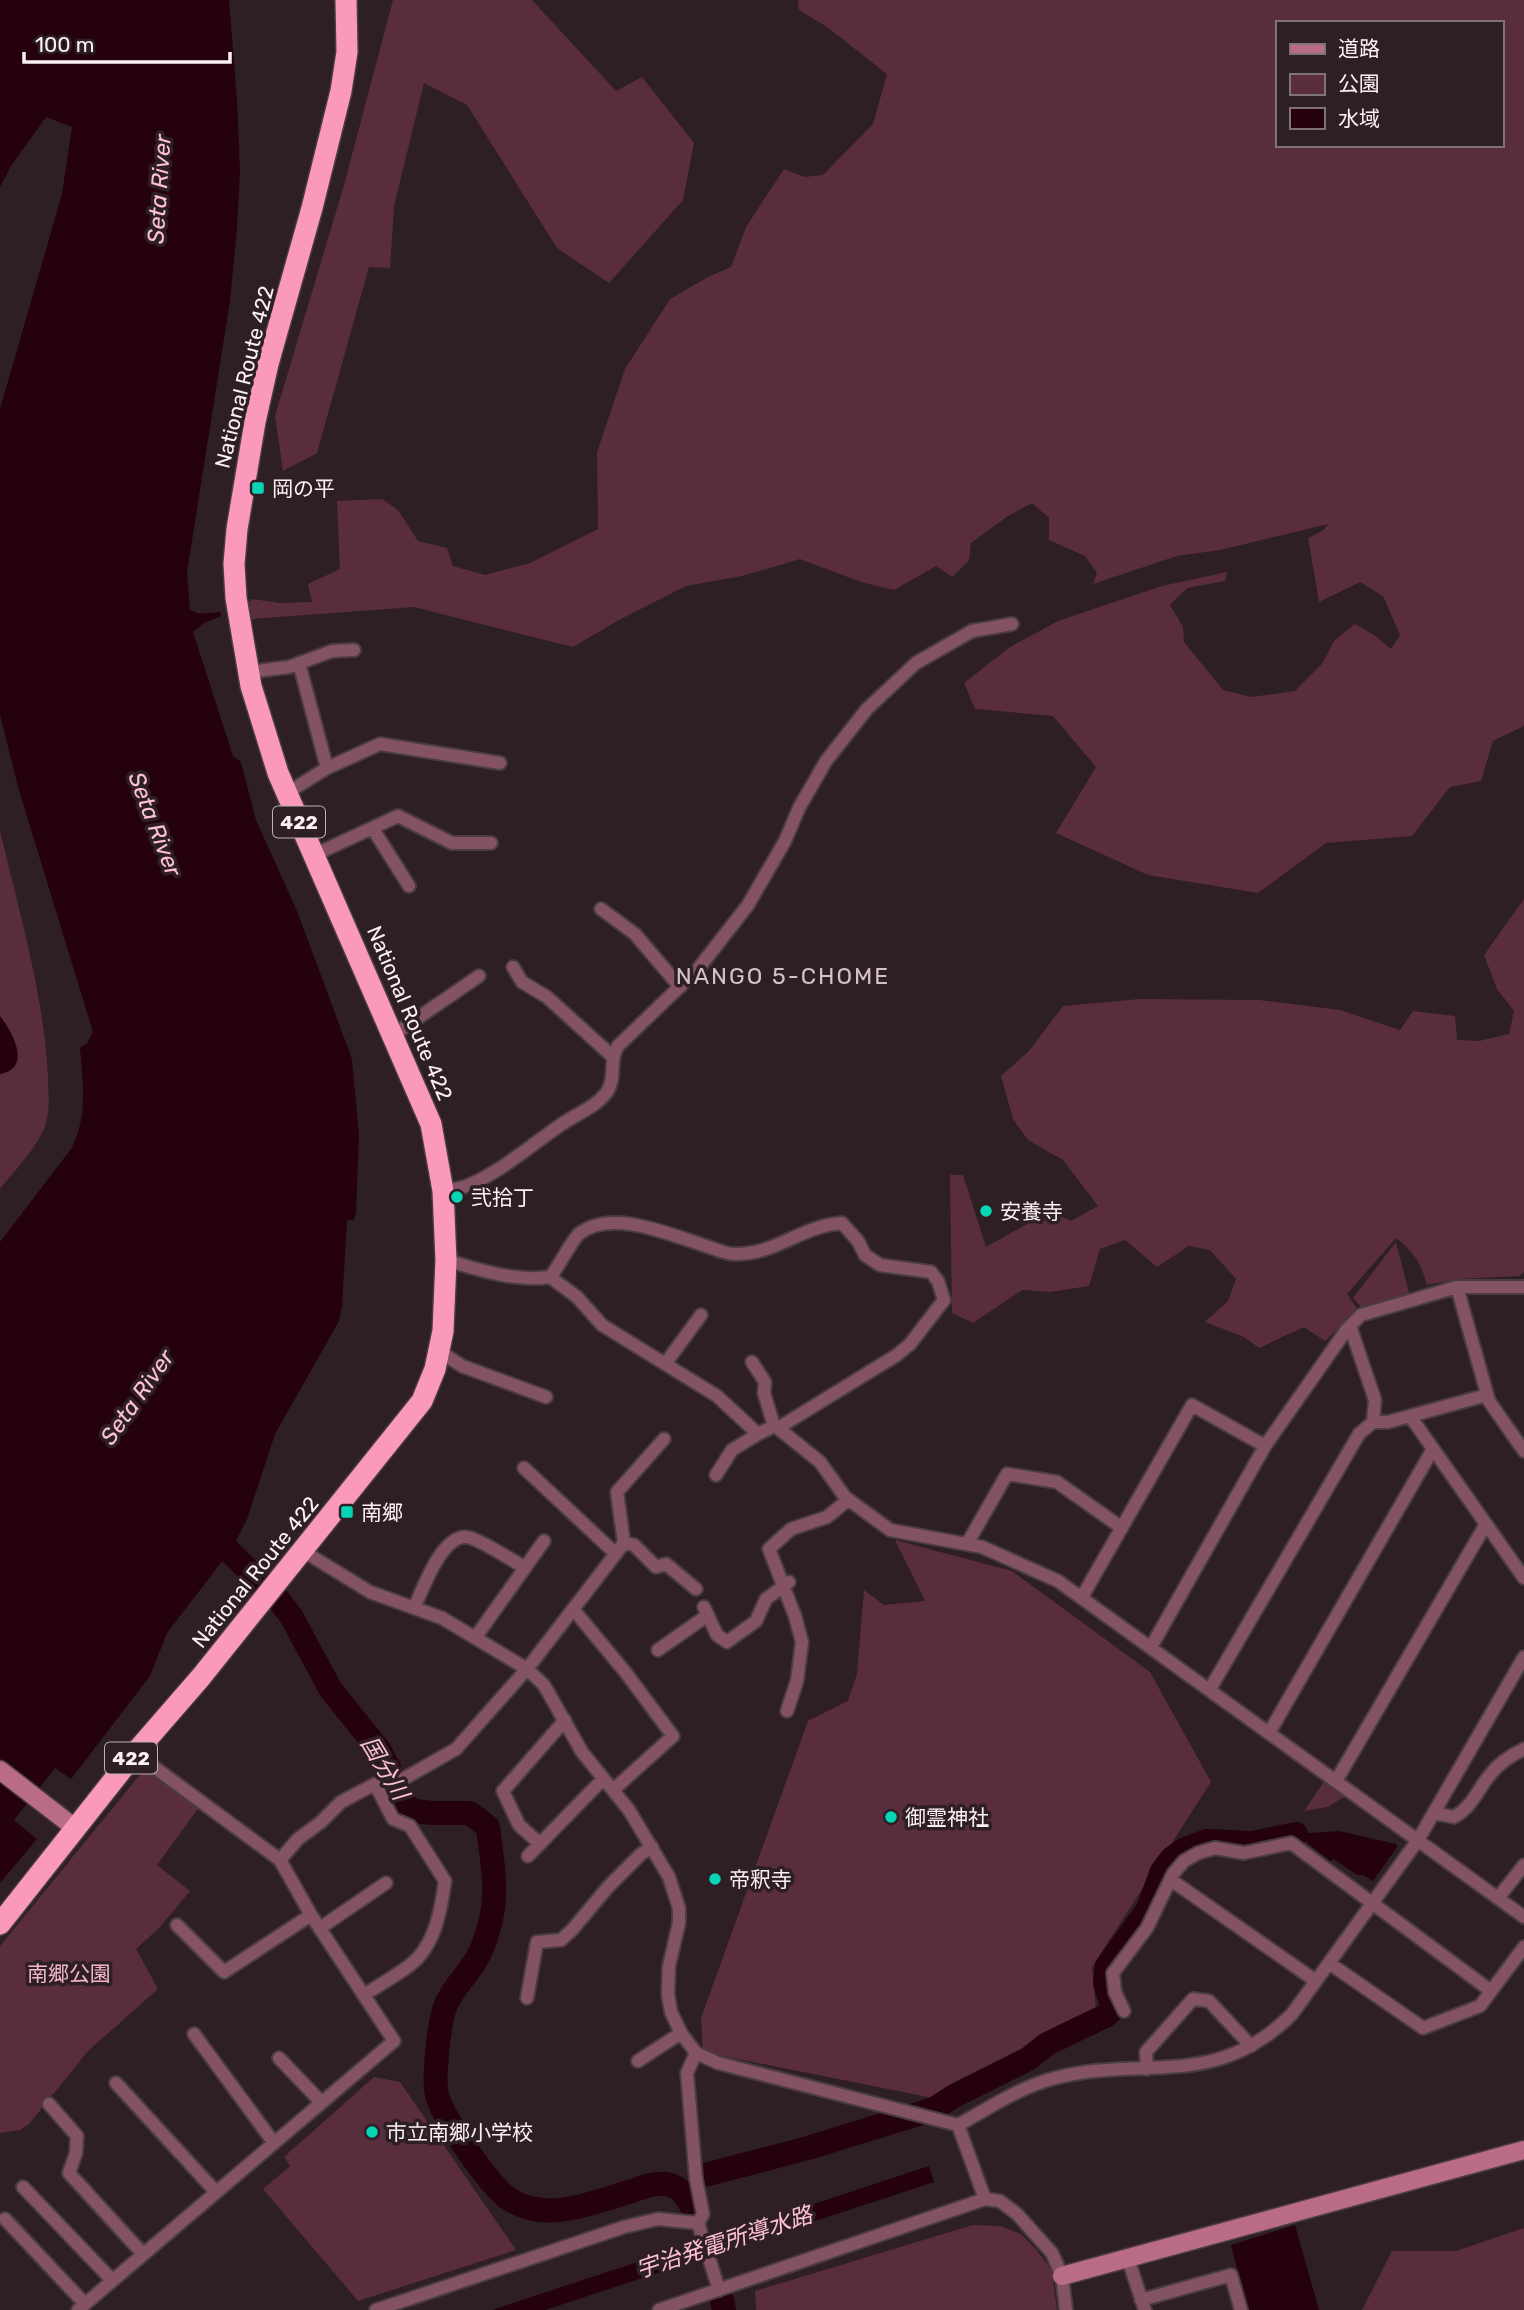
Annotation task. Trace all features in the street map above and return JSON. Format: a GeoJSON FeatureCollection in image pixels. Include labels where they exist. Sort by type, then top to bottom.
{"type":"FeatureCollection","features":[{"type":"Feature","properties":{"kind":"highway","name":"National Route 422"},"geometry":{"type":"LineString","coordinates":[[0,1924],[135,1753],[303,1551],[422,1401],[435,1369],[443,1331],[446,1260],[443,1191],[431,1124],[278,774],[251,685],[236,598],[234,564],[237,529],[263,386],[341,91],[347,52],[346,0]]}},
{"type":"Feature","properties":{"kind":"street"},"geometry":{"type":"LineString","coordinates":[[443,1191],[469,1186],[519,1156],[560,1125],[594,1104],[608,1091],[613,1072],[612,1056],[632,1030],[698,969],[748,905],[826,761],[867,709],[916,663],[972,631],[1012,624]]}},
{"type":"Feature","properties":{"kind":"street"},"geometry":{"type":"LineString","coordinates":[[249,672],[289,667],[332,651],[354,650]]}},
{"type":"Feature","properties":{"kind":"street"},"geometry":{"type":"LineString","coordinates":[[299,663],[327,768]]}},
{"type":"Feature","properties":{"kind":"street"},"geometry":{"type":"LineString","coordinates":[[287,793],[327,768],[380,744],[500,763]]}},
{"type":"Feature","properties":{"kind":"street"},"geometry":{"type":"LineString","coordinates":[[314,855],[398,816],[452,843],[491,843]]}},
{"type":"Feature","properties":{"kind":"street"},"geometry":{"type":"LineString","coordinates":[[373,829],[409,886]]}},
{"type":"Feature","properties":{"kind":"street"},"geometry":{"type":"LineString","coordinates":[[601,909],[635,934],[680,987]]}},
{"type":"Feature","properties":{"kind":"street"},"geometry":{"type":"LineString","coordinates":[[513,967],[522,982],[547,997],[612,1056]]}},
{"type":"Feature","properties":{"kind":"street"},"geometry":{"type":"LineString","coordinates":[[393,1035],[479,976]]}},
{"type":"Feature","properties":{"kind":"street"},"geometry":{"type":"LineString","coordinates":[[446,1260],[509,1276],[535,1279],[550,1277],[562,1263],[578,1234],[597,1224],[614,1221],[659,1231],[732,1254],[771,1249],[794,1236],[823,1225],[842,1223],[858,1241],[865,1255],[880,1265],[931,1272],[938,1281],[944,1300],[910,1344],[897,1355],[733,1450],[716,1475]]}},
{"type":"Feature","properties":{"kind":"street"},"geometry":{"type":"LineString","coordinates":[[550,1277],[577,1297],[602,1325],[716,1396],[758,1434]]}},
{"type":"Feature","properties":{"kind":"street"},"geometry":{"type":"LineString","coordinates":[[1151,1647],[1265,1446],[1360,1315],[1457,1287],[1524,1287]]}},
{"type":"Feature","properties":{"kind":"street"},"geometry":{"type":"LineString","coordinates":[[1457,1287],[1487,1395],[1524,1451]]}},
{"type":"Feature","properties":{"kind":"street"},"geometry":{"type":"LineString","coordinates":[[665,1364],[701,1315]]}},
{"type":"Feature","properties":{"kind":"street"},"geometry":{"type":"LineString","coordinates":[[1350,1326],[1375,1400],[1373,1422]]}},
{"type":"Feature","properties":{"kind":"street"},"geometry":{"type":"LineString","coordinates":[[439,1351],[462,1366],[546,1397]]}},
{"type":"Feature","properties":{"kind":"street"},"geometry":{"type":"LineString","coordinates":[[751,1362],[765,1382],[764,1393],[776,1427],[820,1462],[848,1500],[890,1530],[982,1547],[1058,1581],[1524,1917]]}},
{"type":"Feature","properties":{"kind":"street"},"geometry":{"type":"LineString","coordinates":[[1210,1689],[1359,1434],[1373,1422],[1388,1422],[1487,1395]]}},
{"type":"Feature","properties":{"kind":"street"},"geometry":{"type":"LineString","coordinates":[[1082,1597],[1192,1405],[1265,1446]]}},
{"type":"Feature","properties":{"kind":"street"},"geometry":{"type":"LineString","coordinates":[[1410,1416],[1524,1578]]}},
{"type":"Feature","properties":{"kind":"street"},"geometry":{"type":"LineString","coordinates":[[620,1548],[617,1492],[664,1439]]}},
{"type":"Feature","properties":{"kind":"street"},"geometry":{"type":"LineString","coordinates":[[1269,1732],[1433,1449]]}},
{"type":"Feature","properties":{"kind":"street"},"geometry":{"type":"LineString","coordinates":[[524,1468],[620,1548]]}},
{"type":"Feature","properties":{"kind":"street"},"geometry":{"type":"LineString","coordinates":[[967,1545],[1007,1474],[1057,1482],[1122,1528]]}},
{"type":"Feature","properties":{"kind":"street"},"geometry":{"type":"LineString","coordinates":[[787,1711],[797,1681],[802,1652],[800,1632],[786,1585],[769,1549],[791,1529],[827,1517],[848,1500]]}},
{"type":"Feature","properties":{"kind":"street"},"geometry":{"type":"LineString","coordinates":[[1336,1781],[1486,1524]]}},
{"type":"Feature","properties":{"kind":"street"},"geometry":{"type":"LineString","coordinates":[[414,1608],[441,1553],[455,1539],[468,1536],[524,1567]]}},
{"type":"Feature","properties":{"kind":"street"},"geometry":{"type":"LineString","coordinates":[[475,1638],[544,1541]]}},
{"type":"Feature","properties":{"kind":"street"},"geometry":{"type":"LineString","coordinates":[[280,1860],[298,1839],[321,1822],[341,1802],[379,1784],[405,1778],[456,1749],[527,1670],[620,1548],[634,1545],[656,1567],[666,1564],[696,1590]]}},
{"type":"Feature","properties":{"kind":"street"},"geometry":{"type":"LineString","coordinates":[[303,1551],[370,1592],[442,1618],[527,1670],[544,1685],[582,1752],[629,1810],[669,1877],[679,1908],[679,1923],[669,1966],[668,1994],[671,2012],[681,2033],[696,2053],[719,2063],[958,2126],[1020,2091],[1054,2078],[1085,2073],[1201,2065],[1251,2046],[1275,2031],[1292,2014],[1418,1840],[1524,1657]]}},
{"type":"Feature","properties":{"kind":"street"},"geometry":{"type":"LineString","coordinates":[[658,1650],[706,1611],[717,1635],[727,1642],[756,1621],[766,1599],[786,1585]]}},
{"type":"Feature","properties":{"kind":"street"},"geometry":{"type":"LineString","coordinates":[[573,1609],[673,1736],[613,1790]]}},
{"type":"Feature","properties":{"kind":"street"},"geometry":{"type":"LineString","coordinates":[[540,1844],[519,1825],[503,1791],[565,1720]]}},
{"type":"Feature","properties":{"kind":"street"},"geometry":{"type":"LineString","coordinates":[[1438,1814],[1454,1817],[1467,1810],[1490,1774],[1501,1763],[1524,1749]]}},
{"type":"Feature","properties":{"kind":"street"},"geometry":{"type":"LineString","coordinates":[[5,2218],[81,2307],[394,2041],[311,1915],[280,1860],[135,1753]]}},
{"type":"Feature","properties":{"kind":"street"},"geometry":{"type":"LineString","coordinates":[[0,1770],[75,1828]]}},
{"type":"Feature","properties":{"kind":"street"},"geometry":{"type":"LineString","coordinates":[[528,1856],[603,1779]]}},
{"type":"Feature","properties":{"kind":"street"},"geometry":{"type":"LineString","coordinates":[[364,1995],[412,1964],[427,1946],[440,1913],[445,1881],[410,1826],[393,1819],[379,1784]]}},
{"type":"Feature","properties":{"kind":"street"},"geometry":{"type":"LineString","coordinates":[[1124,2011],[1115,1992],[1113,1973],[1147,1928],[1171,1880],[1184,1861],[1215,1848],[1244,1853],[1291,1843],[1491,1991]]}},
{"type":"Feature","properties":{"kind":"street"},"geometry":{"type":"LineString","coordinates":[[527,1998],[537,1942],[561,1940],[608,1887],[641,1854],[652,1847]]}},
{"type":"Feature","properties":{"kind":"street"},"geometry":{"type":"LineString","coordinates":[[1498,1898],[1524,1865]]}},
{"type":"Feature","properties":{"kind":"street"},"geometry":{"type":"LineString","coordinates":[[1171,1880],[1315,1982]]}},
{"type":"Feature","properties":{"kind":"street"},"geometry":{"type":"LineString","coordinates":[[320,1928],[386,1883]]}},
{"type":"Feature","properties":{"kind":"street"},"geometry":{"type":"LineString","coordinates":[[177,1925],[224,1972],[311,1915]]}},
{"type":"Feature","properties":{"kind":"street"},"geometry":{"type":"LineString","coordinates":[[1329,1963],[1423,2028],[1480,2006],[1524,1947]]}},
{"type":"Feature","properties":{"kind":"street"},"geometry":{"type":"LineString","coordinates":[[1147,2069],[1146,2052],[1193,1999],[1209,2001],[1251,2046]]}},
{"type":"Feature","properties":{"kind":"street"},"geometry":{"type":"LineString","coordinates":[[638,2061],[681,2033]]}},
{"type":"Feature","properties":{"kind":"street"},"geometry":{"type":"LineString","coordinates":[[194,2035],[274,2143]]}},
{"type":"Feature","properties":{"kind":"street"},"geometry":{"type":"LineString","coordinates":[[696,2053],[687,2073],[696,2179],[703,2214],[698,2223],[719,2290]]}},
{"type":"Feature","properties":{"kind":"street"},"geometry":{"type":"LineString","coordinates":[[279,2058],[321,2102]]}},
{"type":"Feature","properties":{"kind":"street"},"geometry":{"type":"LineString","coordinates":[[116,2083],[216,2192]]}},
{"type":"Feature","properties":{"kind":"street"},"geometry":{"type":"LineString","coordinates":[[49,2104],[77,2136],[76,2153],[69,2173],[143,2254]]}},
{"type":"Feature","properties":{"kind":"street"},"geometry":{"type":"LineString","coordinates":[[958,2126],[985,2199]]}},
{"type":"Feature","properties":{"kind":"street"},"geometry":{"type":"LineString","coordinates":[[1062,2276],[1524,2150]]}},
{"type":"Feature","properties":{"kind":"street"},"geometry":{"type":"LineString","coordinates":[[23,2186],[112,2280]]}},
{"type":"Feature","properties":{"kind":"street"},"geometry":{"type":"LineString","coordinates":[[659,2310],[985,2199],[1000,2201],[1032,2229],[1052,2253],[1062,2276],[1066,2310]]}},
{"type":"Feature","properties":{"kind":"street"},"geometry":{"type":"LineString","coordinates":[[376,2310],[624,2227],[658,2219],[698,2223]]}},
{"type":"Feature","properties":{"kind":"street"},"geometry":{"type":"LineString","coordinates":[[1128,2256],[1143,2305],[1231,2275],[1241,2310]]}},
{"type":"Feature","properties":{"kind":"green space"},"geometry":{"type":"Polygon","coordinates":[[[393,0],[532,0],[616,91],[642,77],[694,143],[683,200],[609,283],[557,248],[467,105],[424,83],[394,206],[390,268],[369,267],[317,453],[283,471],[275,416],[344,185],[393,0]]]}},
{"type":"Feature","properties":{"kind":"green space"},"geometry":{"type":"Polygon","coordinates":[[[798,0],[1524,0],[1524,726],[1493,741],[1481,781],[1450,787],[1412,836],[1326,843],[1258,893],[1148,875],[1056,833],[1096,767],[1053,716],[975,709],[964,683],[1010,647],[1058,621],[1162,586],[1227,572],[1225,581],[1187,588],[1170,605],[1183,627],[1184,642],[1223,690],[1251,697],[1295,691],[1322,664],[1334,641],[1355,624],[1376,636],[1391,649],[1400,635],[1383,596],[1360,582],[1319,602],[1308,538],[1324,530],[1328,524],[1220,550],[1177,556],[1093,584],[1097,573],[1085,556],[1049,540],[1049,518],[1032,503],[1008,516],[971,543],[969,560],[952,577],[936,566],[894,590],[861,582],[800,559],[742,576],[686,586],[573,647],[414,607],[251,619],[245,606],[252,599],[280,603],[312,602],[308,584],[340,569],[337,501],[382,499],[398,510],[418,541],[447,548],[453,566],[485,575],[530,563],[598,529],[597,452],[625,369],[670,299],[731,267],[746,227],[784,169],[804,177],[823,175],[873,124],[887,74],[827,27],[799,10],[798,0]]]}},
{"type":"Feature","properties":{"kind":"green space"},"geometry":{"type":"Polygon","coordinates":[[[0,831],[36,984],[46,1046],[49,1103],[47,1119],[40,1137],[0,1189],[0,831]]]}},
{"type":"Feature","properties":{"kind":"green space"},"geometry":{"type":"Polygon","coordinates":[[[1524,899],[1524,1272],[1519,1276],[1459,1279],[1427,1285],[1416,1259],[1396,1238],[1347,1294],[1358,1310],[1325,1341],[1304,1327],[1259,1348],[1244,1337],[1205,1322],[1228,1301],[1236,1279],[1210,1250],[1189,1246],[1157,1267],[1125,1240],[1100,1249],[1089,1286],[1050,1292],[1022,1290],[973,1323],[952,1313],[950,1175],[963,1175],[986,1247],[1050,1211],[1071,1221],[1098,1206],[1063,1160],[1028,1140],[1013,1119],[1001,1076],[1029,1051],[1063,1006],[1140,999],[1259,1000],[1340,1010],[1400,1030],[1413,1011],[1455,1016],[1457,1040],[1479,1041],[1509,1034],[1514,1011],[1497,989],[1484,955],[1524,899]]]}},
{"type":"Feature","properties":{"kind":"green space"},"geometry":{"type":"Polygon","coordinates":[[[1396,1242],[1409,1293],[1362,1308],[1353,1298],[1396,1242]]]}},
{"type":"Feature","properties":{"kind":"green space"},"geometry":{"type":"Polygon","coordinates":[[[895,1540],[1012,1571],[1150,1672],[1211,1782],[1092,1967],[1097,2021],[943,2100],[703,2052],[701,2018],[808,1721],[848,1701],[857,1674],[864,1590],[884,1605],[925,1601],[895,1540]]]}},
{"type":"Feature","properties":{"kind":"green space","name":"南郷公園"},"geometry":{"type":"Polygon","coordinates":[[[147,1766],[200,1806],[157,1865],[190,1891],[159,1928],[136,1949],[158,1989],[88,2051],[29,2124],[20,2130],[0,2133],[0,1946],[147,1766]]]}},
{"type":"Feature","properties":{"kind":"green space"},"geometry":{"type":"Polygon","coordinates":[[[1325,1780],[1347,1795],[1328,1807],[1304,1811],[1325,1780]]]}},
{"type":"Feature","properties":{"kind":"green space"},"geometry":{"type":"Polygon","coordinates":[[[374,2077],[400,2082],[516,2250],[358,2301],[263,2189],[290,2166],[284,2157],[374,2077]]]}},
{"type":"Feature","properties":{"kind":"green space"},"geometry":{"type":"Polygon","coordinates":[[[973,2225],[1000,2226],[1021,2234],[1036,2249],[1052,2271],[1057,2310],[756,2310],[755,2291],[973,2225]]]}},
{"type":"Feature","properties":{"kind":"green space"},"geometry":{"type":"Polygon","coordinates":[[[1524,2228],[1524,2310],[1362,2310],[1392,2251],[1456,2251],[1524,2228]]]}},
{"type":"Feature","properties":{"kind":"water","name":"Seta River"},"geometry":{"type":"Polygon","coordinates":[[[0,0],[229,0],[240,170],[237,228],[230,301],[187,572],[190,610],[200,614],[220,612],[221,616],[204,623],[193,632],[233,756],[241,762],[256,820],[297,911],[352,1059],[359,1135],[356,1213],[354,1220],[347,1220],[339,1321],[275,1434],[247,1519],[234,1545],[257,1568],[248,1580],[223,1560],[167,1633],[150,1676],[71,1779],[55,1768],[14,1820],[37,1839],[0,1883],[0,1242],[71,1149],[82,1112],[80,1048],[87,1043],[93,1032],[18,787],[0,715],[0,409],[62,194],[72,127],[46,117],[11,166],[0,187],[0,0]]]}},
{"type":"Feature","properties":{"kind":"water"},"geometry":{"type":"Polygon","coordinates":[[[0,1016],[14,1039],[18,1057],[16,1065],[0,1074],[0,1016]]]}},
{"type":"Feature","properties":{"kind":"water"},"geometry":{"type":"Polygon","coordinates":[[[1339,1831],[1396,1844],[1397,1847],[1373,1881],[1363,1875],[1357,1875],[1334,1859],[1330,1861],[1296,1834],[1339,1831]]]}},
{"type":"Feature","properties":{"kind":"water","name":"宇治発電所導水路"},"geometry":{"type":"Polygon","coordinates":[[[929,2166],[934,2182],[545,2310],[492,2310],[929,2166]]]}},
{"type":"Feature","properties":{"kind":"water"},"geometry":{"type":"Polygon","coordinates":[[[1295,2225],[1319,2310],[1248,2310],[1231,2245],[1295,2225]]]}},
{"type":"Feature","properties":{"kind":"waterway","name":"国分川"},"geometry":{"type":"LineString","coordinates":[[229,1551],[277,1598],[291,1616],[331,1690],[380,1751],[405,1805],[414,1811],[470,1813],[488,1827],[494,1877],[492,1914],[478,1957],[446,2004],[436,2065],[437,2095],[468,2151],[501,2192],[524,2206],[539,2210],[570,2208],[648,2185],[665,2184],[682,2192],[695,2215]]}},
{"type":"Feature","properties":{"kind":"waterway"},"geometry":{"type":"LineString","coordinates":[[701,2176],[808,2148],[934,2109],[1028,2059],[1047,2044],[1107,2015],[1113,2009],[1105,1983],[1107,1966],[1148,1909],[1162,1871],[1172,1858],[1185,1849],[1207,1841],[1252,1843],[1296,1834]]}},
{"type":"Feature","properties":{"kind":"waterway","name":"国分川"},"geometry":{"type":"LineString","coordinates":[[722,2300],[724,2310]]}},
{"type":"Feature","properties":{"kind":"place","name":"岡の平"},"geometry":{"type":"Point","coordinates":[258,488]}},
{"type":"Feature","properties":{"kind":"place","name":"弐拾丁"},"geometry":{"type":"Point","coordinates":[457,1197]}},
{"type":"Feature","properties":{"kind":"place","name":"安養寺"},"geometry":{"type":"Point","coordinates":[986,1211]}},
{"type":"Feature","properties":{"kind":"place","name":"南郷"},"geometry":{"type":"Point","coordinates":[347,1512]}},
{"type":"Feature","properties":{"kind":"place","name":"御霊神社"},"geometry":{"type":"Point","coordinates":[891,1817]}},
{"type":"Feature","properties":{"kind":"place","name":"帝釈寺"},"geometry":{"type":"Point","coordinates":[715,1879]}},
{"type":"Feature","properties":{"kind":"place","name":"市立南郷小学校"},"geometry":{"type":"Point","coordinates":[372,2132]}},
{"type":"Feature","properties":{"kind":"district","name":"NANGO 5-CHOME"},"geometry":{"type":"Point","coordinates":[783,976]}}]}
